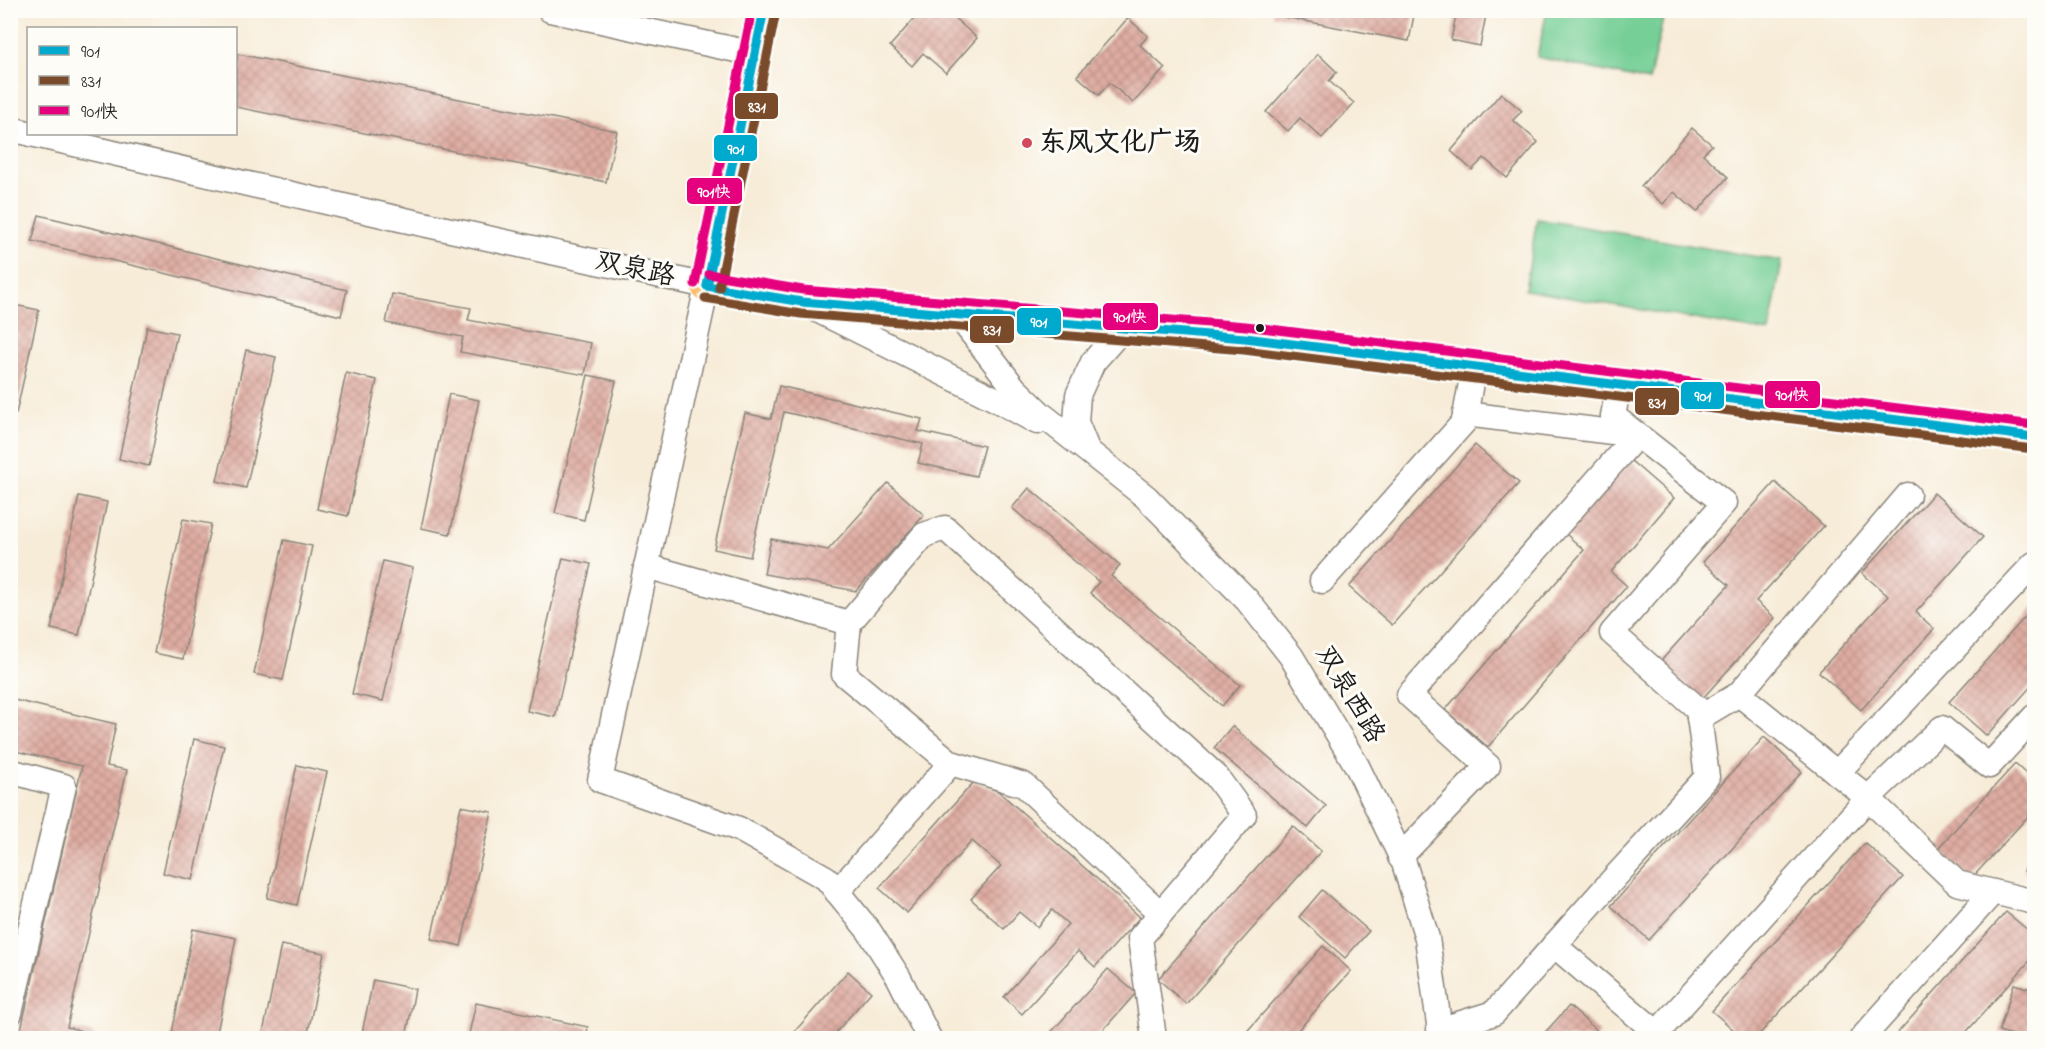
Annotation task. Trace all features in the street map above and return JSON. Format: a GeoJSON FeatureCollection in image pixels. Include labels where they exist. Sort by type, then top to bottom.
{"type":"FeatureCollection","features":[{"type":"Feature","properties":{"kind":"main road"},"geometry":{"type":"LineString","coordinates":[[707,286],[764,10]]}},
{"type":"Feature","properties":{"kind":"main road","name":"双泉路"},"geometry":{"type":"LineString","coordinates":[[707,286],[802,302],[1245,338],[2034,437]]}},
{"type":"Feature","properties":{"kind":"street"},"geometry":{"type":"LineString","coordinates":[[550,10],[755,54]]}},
{"type":"Feature","properties":{"kind":"street","name":"双泉路"},"geometry":{"type":"LineString","coordinates":[[10,129],[27,132]]}},
{"type":"Feature","properties":{"kind":"street","name":"双泉路"},"geometry":{"type":"LineString","coordinates":[[39,135],[388,216],[707,286]]}},
{"type":"Feature","properties":{"kind":"street"},"geometry":{"type":"LineString","coordinates":[[707,286],[600,780],[740,829],[826,878],[869,931],[898,978],[929,1038]]}},
{"type":"Feature","properties":{"kind":"street","name":"双泉西路"},"geometry":{"type":"LineString","coordinates":[[802,302],[993,398],[1088,451]]}},
{"type":"Feature","properties":{"kind":"street","name":"双泉西路"},"geometry":{"type":"LineString","coordinates":[[957,314],[1015,389],[1041,414],[1146,497],[1247,600],[1291,657],[1357,766],[1404,863],[1427,938],[1440,1034]]}},
{"type":"Feature","properties":{"kind":"street"},"geometry":{"type":"LineString","coordinates":[[1088,451],[1076,422],[1078,395],[1093,362],[1124,328]]}},
{"type":"Feature","properties":{"kind":"street"},"geometry":{"type":"LineString","coordinates":[[1322,581],[1464,422],[1474,366]]}},
{"type":"Feature","properties":{"kind":"street"},"geometry":{"type":"LineString","coordinates":[[1440,1034],[1494,1013],[1707,777],[1698,709],[1612,633],[1724,503],[1613,416],[1619,384]]}},
{"type":"Feature","properties":{"kind":"street"},"geometry":{"type":"LineString","coordinates":[[1466,414],[1637,435]]}},
{"type":"Feature","properties":{"kind":"street"},"geometry":{"type":"LineString","coordinates":[[1400,856],[1488,766],[1409,695],[1637,435]]}},
{"type":"Feature","properties":{"kind":"street"},"geometry":{"type":"LineString","coordinates":[[1699,718],[1739,694],[1908,495]]}},
{"type":"Feature","properties":{"kind":"street"},"geometry":{"type":"LineString","coordinates":[[1154,1038],[1140,938],[1244,815],[1216,776],[945,528],[924,535],[849,623],[844,674],[951,763],[1024,785],[1160,913]]}},
{"type":"Feature","properties":{"kind":"street"},"geometry":{"type":"LineString","coordinates":[[1837,773],[2034,564]]}},
{"type":"Feature","properties":{"kind":"street"},"geometry":{"type":"LineString","coordinates":[[646,566],[849,623]]}},
{"type":"Feature","properties":{"kind":"street"},"geometry":{"type":"LineString","coordinates":[[1739,694],[1868,798],[1957,883],[2034,903]]}},
{"type":"Feature","properties":{"kind":"street"},"geometry":{"type":"LineString","coordinates":[[1554,945],[1660,1036],[1868,798],[1942,728],[1989,766],[2034,717]]}},
{"type":"Feature","properties":{"kind":"street"},"geometry":{"type":"LineString","coordinates":[[837,892],[951,763]]}},
{"type":"Feature","properties":{"kind":"street"},"geometry":{"type":"LineString","coordinates":[[10,771],[64,786],[10,1013]]}},
{"type":"Feature","properties":{"kind":"street"},"geometry":{"type":"LineString","coordinates":[[1862,1038],[1994,892]]}},
{"type":"Feature","properties":{"kind":"green space"},"geometry":{"type":"Polygon","coordinates":[[[1547,11],[1623,11],[1663,19],[1649,81],[1537,57],[1547,11]]]}},
{"type":"Feature","properties":{"kind":"green space"},"geometry":{"type":"Polygon","coordinates":[[[1537,219],[1782,261],[1769,332],[1525,290],[1537,219]]]}},
{"type":"Feature","properties":{"kind":"building"},"geometry":{"type":"Polygon","coordinates":[[[922,10],[957,10],[952,16],[977,38],[946,73],[923,53],[912,66],[890,46],[922,10]]]}},
{"type":"Feature","properties":{"kind":"building"},"geometry":{"type":"Polygon","coordinates":[[[1273,10],[1415,10],[1409,41],[1273,15],[1273,10]]]}},
{"type":"Feature","properties":{"kind":"building"},"geometry":{"type":"Polygon","coordinates":[[[1457,10],[1487,10],[1480,46],[1451,40],[1457,10]]]}},
{"type":"Feature","properties":{"kind":"building"},"geometry":{"type":"Polygon","coordinates":[[[1128,18],[1148,36],[1140,45],[1165,68],[1133,103],[1110,83],[1099,95],[1077,76],[1128,18]]]}},
{"type":"Feature","properties":{"kind":"building"},"geometry":{"type":"Polygon","coordinates":[[[238,54],[617,131],[606,182],[237,107],[238,54]]]}},
{"type":"Feature","properties":{"kind":"building"},"geometry":{"type":"Polygon","coordinates":[[[1318,54],[1337,72],[1329,81],[1354,103],[1322,138],[1300,118],[1288,131],[1266,112],[1318,54]]]}},
{"type":"Feature","properties":{"kind":"building"},"geometry":{"type":"Polygon","coordinates":[[[1501,93],[1522,111],[1513,120],[1538,142],[1507,178],[1484,158],[1472,170],[1451,151],[1501,93]]]}},
{"type":"Feature","properties":{"kind":"building"},"geometry":{"type":"Polygon","coordinates":[[[1692,128],[1712,145],[1703,154],[1728,177],[1697,212],[1674,192],[1663,204],[1641,186],[1692,128]]]}},
{"type":"Feature","properties":{"kind":"building"},"geometry":{"type":"Polygon","coordinates":[[[39,215],[347,290],[341,316],[32,241],[39,215]]]}},
{"type":"Feature","properties":{"kind":"building"},"geometry":{"type":"Polygon","coordinates":[[[392,294],[471,308],[468,320],[591,343],[585,375],[460,352],[463,337],[386,323],[392,294]]]}},
{"type":"Feature","properties":{"kind":"building"},"geometry":{"type":"Polygon","coordinates":[[[14,305],[39,310],[16,414],[10,413],[10,323],[14,305]]]}},
{"type":"Feature","properties":{"kind":"building"},"geometry":{"type":"Polygon","coordinates":[[[147,327],[177,333],[149,466],[119,459],[147,327]]]}},
{"type":"Feature","properties":{"kind":"building"},"geometry":{"type":"Polygon","coordinates":[[[246,350],[276,357],[246,488],[217,481],[246,350]]]}},
{"type":"Feature","properties":{"kind":"building"},"geometry":{"type":"Polygon","coordinates":[[[346,373],[377,380],[348,516],[317,509],[346,373]]]}},
{"type":"Feature","properties":{"kind":"building"},"geometry":{"type":"Polygon","coordinates":[[[588,375],[616,381],[584,520],[555,513],[588,375]]]}},
{"type":"Feature","properties":{"kind":"building"},"geometry":{"type":"Polygon","coordinates":[[[779,386],[922,419],[918,431],[984,446],[976,476],[918,463],[923,444],[784,412],[750,557],[714,549],[745,413],[771,419],[779,386]]]}},
{"type":"Feature","properties":{"kind":"building"},"geometry":{"type":"Polygon","coordinates":[[[449,394],[479,400],[450,534],[421,528],[449,394]]]}},
{"type":"Feature","properties":{"kind":"building"},"geometry":{"type":"Polygon","coordinates":[[[1475,445],[1519,483],[1392,625],[1349,587],[1475,445]]]}},
{"type":"Feature","properties":{"kind":"building"},"geometry":{"type":"Polygon","coordinates":[[[1630,460],[1674,498],[1611,572],[1627,586],[1488,747],[1445,710],[1584,550],[1566,534],[1630,460]]]}},
{"type":"Feature","properties":{"kind":"building"},"geometry":{"type":"Polygon","coordinates":[[[1775,482],[1824,526],[1756,601],[1775,618],[1702,699],[1660,662],[1729,585],[1703,562],[1775,482]]]}},
{"type":"Feature","properties":{"kind":"building"},"geometry":{"type":"Polygon","coordinates":[[[888,483],[924,515],[856,591],[764,574],[771,539],[828,550],[888,483]]]}},
{"type":"Feature","properties":{"kind":"building"},"geometry":{"type":"Polygon","coordinates":[[[1029,488],[1120,565],[1111,576],[1240,685],[1222,706],[1090,593],[1099,582],[1012,508],[1029,488]]]}},
{"type":"Feature","properties":{"kind":"building"},"geometry":{"type":"Polygon","coordinates":[[[1934,493],[1983,537],[1916,612],[1934,629],[1861,710],[1819,672],[1888,596],[1862,573],[1934,493]]]}},
{"type":"Feature","properties":{"kind":"building"},"geometry":{"type":"Polygon","coordinates":[[[79,496],[107,502],[79,635],[51,629],[79,496]]]}},
{"type":"Feature","properties":{"kind":"building"},"geometry":{"type":"Polygon","coordinates":[[[183,519],[211,524],[183,659],[154,653],[183,519]]]}},
{"type":"Feature","properties":{"kind":"building"},"geometry":{"type":"Polygon","coordinates":[[[284,540],[312,546],[283,680],[254,674],[284,540]]]}},
{"type":"Feature","properties":{"kind":"building"},"geometry":{"type":"Polygon","coordinates":[[[563,558],[591,564],[555,717],[527,711],[563,558]]]}},
{"type":"Feature","properties":{"kind":"building"},"geometry":{"type":"Polygon","coordinates":[[[383,561],[413,568],[383,701],[352,694],[383,561]]]}},
{"type":"Feature","properties":{"kind":"building"},"geometry":{"type":"Polygon","coordinates":[[[2034,607],[2034,683],[1987,736],[1949,702],[2034,607]]]}},
{"type":"Feature","properties":{"kind":"building"},"geometry":{"type":"Polygon","coordinates":[[[10,699],[116,724],[107,766],[127,770],[67,1027],[94,1034],[93,1038],[19,1038],[82,766],[10,750],[10,699]]]}},
{"type":"Feature","properties":{"kind":"building"},"geometry":{"type":"Polygon","coordinates":[[[1232,726],[1326,806],[1308,828],[1214,748],[1232,726]]]}},
{"type":"Feature","properties":{"kind":"building"},"geometry":{"type":"Polygon","coordinates":[[[1764,737],[1802,772],[1649,940],[1611,906],[1764,737]]]}},
{"type":"Feature","properties":{"kind":"building"},"geometry":{"type":"Polygon","coordinates":[[[194,739],[224,746],[193,880],[163,873],[194,739]]]}},
{"type":"Feature","properties":{"kind":"building"},"geometry":{"type":"Polygon","coordinates":[[[2015,764],[2034,781],[2034,810],[1971,879],[1938,848],[2015,764]]]}},
{"type":"Feature","properties":{"kind":"building"},"geometry":{"type":"Polygon","coordinates":[[[297,765],[327,772],[297,905],[267,898],[297,765]]]}},
{"type":"Feature","properties":{"kind":"building"},"geometry":{"type":"Polygon","coordinates":[[[974,782],[998,791],[1140,917],[1095,967],[1078,951],[1022,1014],[1004,997],[1068,924],[1052,910],[1037,927],[1019,912],[1004,929],[971,899],[1001,866],[972,841],[907,913],[879,888],[974,782]]]}},
{"type":"Feature","properties":{"kind":"building"},"geometry":{"type":"Polygon","coordinates":[[[461,806],[492,812],[461,946],[431,939],[461,806]]]}},
{"type":"Feature","properties":{"kind":"building"},"geometry":{"type":"Polygon","coordinates":[[[1293,826],[1321,851],[1186,1004],[1158,979],[1293,826]]]}},
{"type":"Feature","properties":{"kind":"building"},"geometry":{"type":"Polygon","coordinates":[[[1865,843],[1903,877],[1756,1038],[1743,1038],[1712,1011],[1865,843]]]}},
{"type":"Feature","properties":{"kind":"building"},"geometry":{"type":"Polygon","coordinates":[[[2034,843],[2034,875],[2024,871],[2034,843]]]}},
{"type":"Feature","properties":{"kind":"building"},"geometry":{"type":"Polygon","coordinates":[[[1322,890],[1369,931],[1345,958],[1299,917],[1322,890]]]}},
{"type":"Feature","properties":{"kind":"building"},"geometry":{"type":"Polygon","coordinates":[[[2006,912],[2034,935],[2034,956],[1961,1038],[1893,1038],[2006,912]]]}},
{"type":"Feature","properties":{"kind":"building"},"geometry":{"type":"Polygon","coordinates":[[[193,929],[236,938],[216,1038],[171,1038],[193,929]]]}},
{"type":"Feature","properties":{"kind":"building"},"geometry":{"type":"Polygon","coordinates":[[[281,945],[324,953],[307,1038],[262,1038],[281,945]]]}},
{"type":"Feature","properties":{"kind":"building"},"geometry":{"type":"Polygon","coordinates":[[[1323,946],[1351,971],[1291,1038],[1241,1038],[1323,946]]]}},
{"type":"Feature","properties":{"kind":"building"},"geometry":{"type":"Polygon","coordinates":[[[1108,969],[1136,993],[1096,1038],[1046,1038],[1108,969]]]}},
{"type":"Feature","properties":{"kind":"building"},"geometry":{"type":"Polygon","coordinates":[[[848,971],[871,992],[831,1038],[789,1038],[848,971]]]}},
{"type":"Feature","properties":{"kind":"building"},"geometry":{"type":"Polygon","coordinates":[[[373,980],[415,989],[406,1038],[361,1038],[373,980]]]}},
{"type":"Feature","properties":{"kind":"building"},"geometry":{"type":"Polygon","coordinates":[[[2014,984],[2034,990],[2034,1038],[2021,1038],[1999,1031],[2014,984]]]}},
{"type":"Feature","properties":{"kind":"building"},"geometry":{"type":"Polygon","coordinates":[[[476,1003],[588,1027],[586,1038],[468,1038],[476,1003]]]}},
{"type":"Feature","properties":{"kind":"building"},"geometry":{"type":"Polygon","coordinates":[[[1569,1006],[1600,1033],[1595,1038],[1540,1038],[1569,1006]]]}},
{"type":"Feature","properties":{"kind":"transit line","name":"901快"},"geometry":{"type":"LineString","coordinates":[[695,284],[752,10]]}},
{"type":"Feature","properties":{"kind":"transit line","name":"901"},"geometry":{"type":"LineString","coordinates":[[707,286],[764,10]]}},
{"type":"Feature","properties":{"kind":"transit line","name":"831"},"geometry":{"type":"LineString","coordinates":[[719,288],[776,12]]}},
{"type":"Feature","properties":{"kind":"transit line","name":"901快"},"geometry":{"type":"LineString","coordinates":[[709,274],[803,290],[1246,326],[2034,425]]}},
{"type":"Feature","properties":{"kind":"transit line","name":"901"},"geometry":{"type":"LineString","coordinates":[[707,286],[802,302],[1245,338],[2034,437]]}},
{"type":"Feature","properties":{"kind":"transit line","name":"831"},"geometry":{"type":"LineString","coordinates":[[705,298],[801,314],[1244,350],[2033,449]]}},
{"type":"Feature","properties":{"kind":"place","name":"东风文化广场"},"geometry":{"type":"Point","coordinates":[1027,143]}}]}
